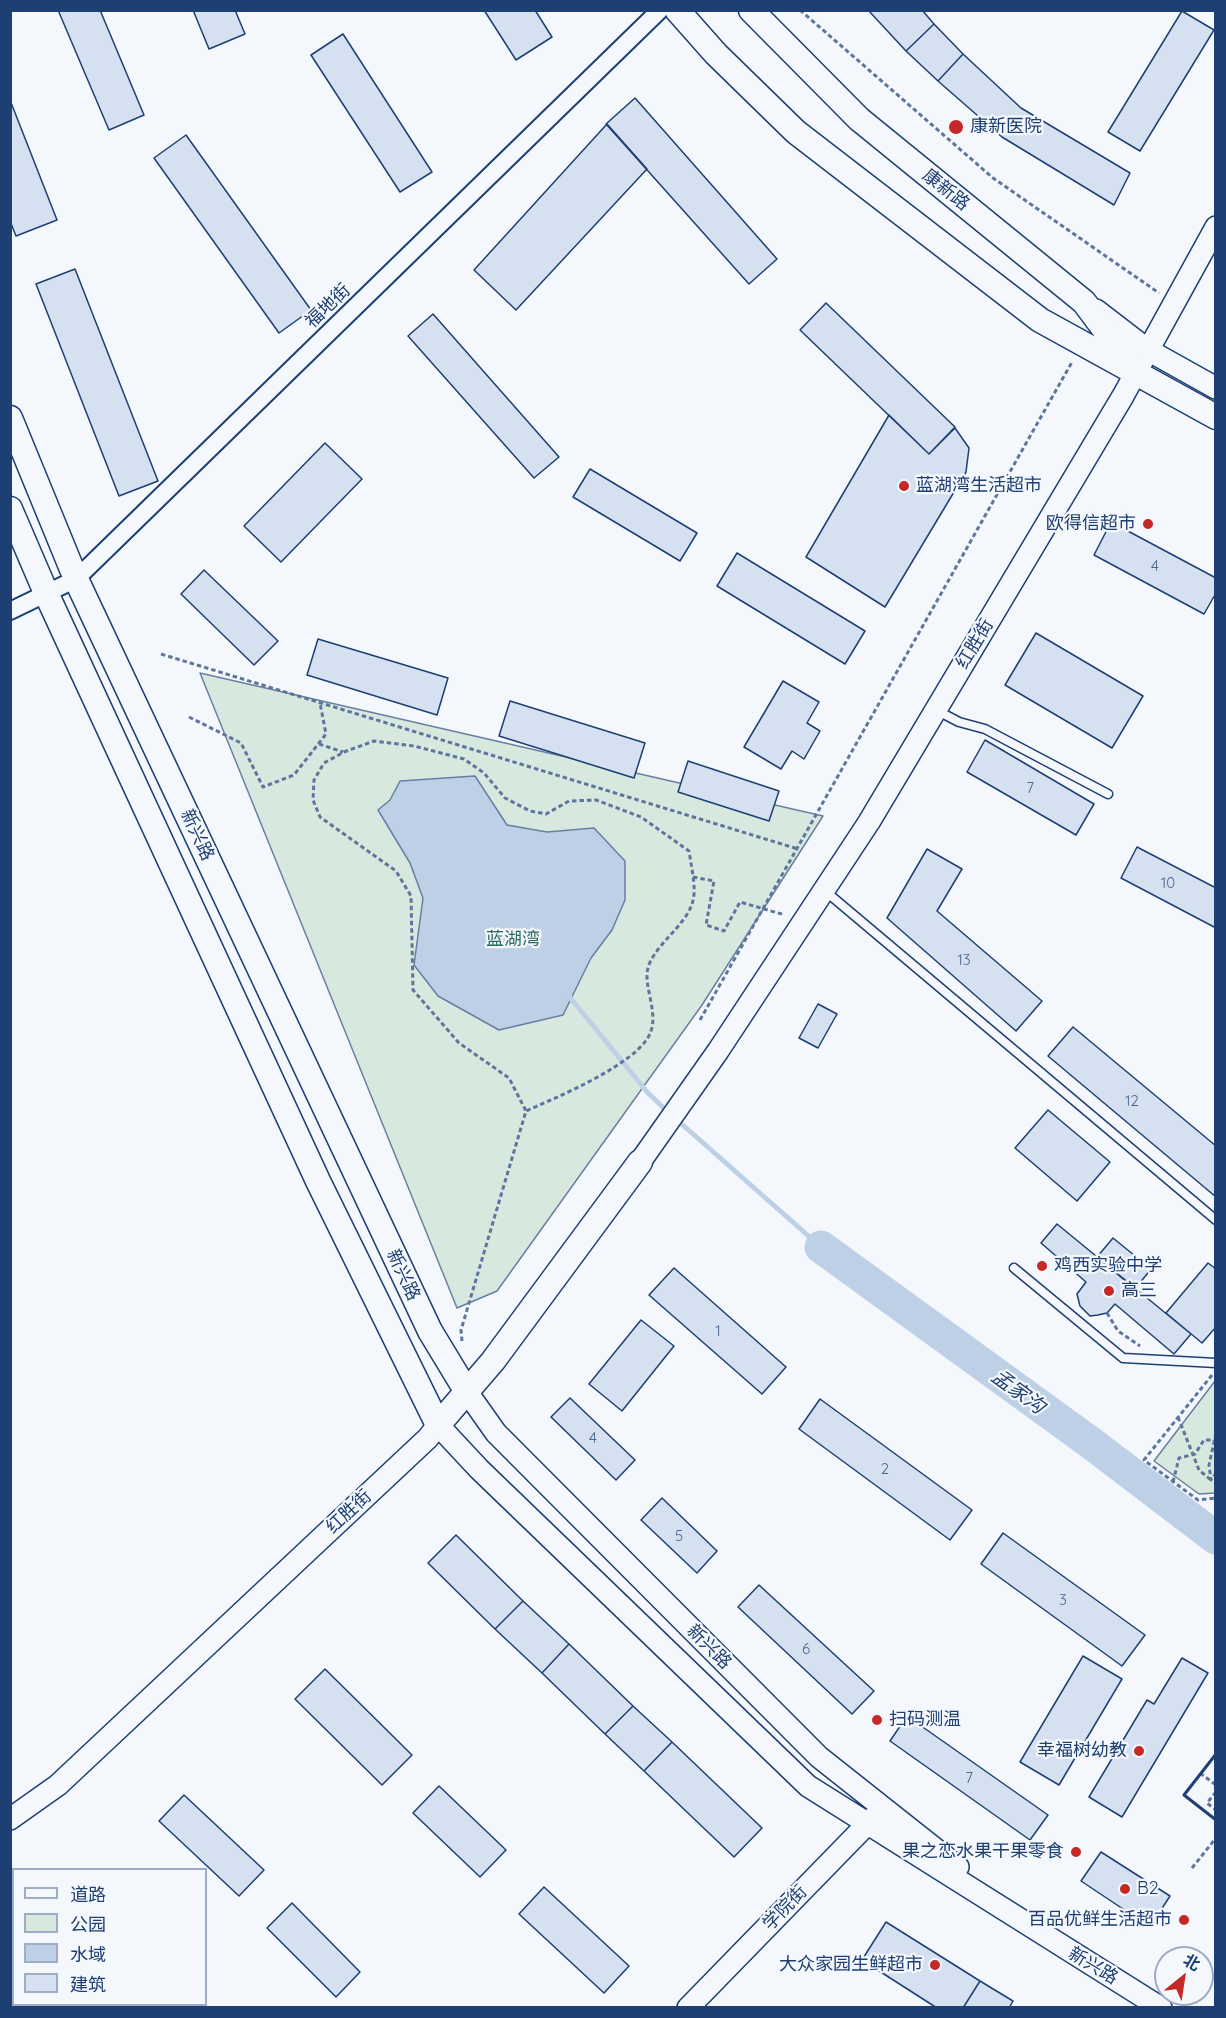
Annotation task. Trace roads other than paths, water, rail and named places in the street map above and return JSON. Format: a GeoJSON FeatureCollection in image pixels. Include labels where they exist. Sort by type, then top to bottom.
{"type":"FeatureCollection","features":[{"type":"Feature","properties":{"kind":"main road"},"geometry":{"type":"LineString","coordinates":[[677,10],[716,54],[796,132],[1040,320],[1136,371],[1215,417]]}},
{"type":"Feature","properties":{"kind":"main road","name":"康新路"},"geometry":{"type":"LineString","coordinates":[[752,10],[859,119],[1084,302],[1136,371]]}},
{"type":"Feature","properties":{"kind":"main road","name":"新兴路"},"geometry":{"type":"LineString","coordinates":[[10,418],[76,579],[430,1331],[467,1392]]}},
{"type":"Feature","properties":{"kind":"main road","name":"新兴路"},"geometry":{"type":"LineString","coordinates":[[10,509],[47,595],[318,1181],[438,1425]]}},
{"type":"Feature","properties":{"kind":"main road","name":"红胜街"},"geometry":{"type":"LineString","coordinates":[[438,1425],[493,1361],[640,1162]]}},
{"type":"Feature","properties":{"kind":"street","name":"福地街"},"geometry":{"type":"LineString","coordinates":[[10,611],[76,579],[660,10]]}},
{"type":"Feature","properties":{"kind":"street","name":"红胜街"},"geometry":{"type":"LineString","coordinates":[[640,1162],[718,1051],[869,822],[1136,371],[1215,227]]}},
{"type":"Feature","properties":{"kind":"street"},"geometry":{"type":"LineString","coordinates":[[1084,302],[1148,350],[1215,388]]}},
{"type":"Feature","properties":{"kind":"street","name":"新兴路"},"geometry":{"type":"LineString","coordinates":[[467,1392],[496,1433],[819,1758],[1056,1944]]}},
{"type":"Feature","properties":{"kind":"street","name":"红胜街"},"geometry":{"type":"LineString","coordinates":[[10,1819],[58,1785],[420,1446],[438,1425]]}},
{"type":"Feature","properties":{"kind":"street","name":"新兴路"},"geometry":{"type":"LineString","coordinates":[[438,1425],[479,1469],[808,1786],[1056,1944],[1161,2007]]}},
{"type":"Feature","properties":{"kind":"street","name":"学院街"},"geometry":{"type":"LineString","coordinates":[[688,2007],[882,1807]]}},
{"type":"Feature","properties":{"kind":"lane"},"geometry":{"type":"LineString","coordinates":[[936,710],[960,722],[985,729],[1108,794]]}},
{"type":"Feature","properties":{"kind":"lane"},"geometry":{"type":"LineString","coordinates":[[824,890],[1215,1220]]}},
{"type":"Feature","properties":{"kind":"lane"},"geometry":{"type":"LineString","coordinates":[[1014,1268],[1123,1358],[1215,1363]]}},
{"type":"Feature","properties":{"kind":"water","name":"蓝湖湾"},"geometry":{"type":"Polygon","coordinates":[[[475,776],[507,825],[547,832],[594,828],[625,861],[625,900],[612,930],[591,958],[563,1015],[499,1030],[438,996],[414,965],[423,898],[410,863],[378,810],[390,800],[400,781],[475,776]]]}},
{"type":"Feature","properties":{"kind":"waterway"},"geometry":{"type":"LineString","coordinates":[[568,995],[648,1093],[669,1113]]}},
{"type":"Feature","properties":{"kind":"waterway"},"geometry":{"type":"LineString","coordinates":[[676,1119],[821,1247]]}},
{"type":"Feature","properties":{"kind":"waterway","name":"孟家沟"},"geometry":{"type":"LineString","coordinates":[[821,1247],[1091,1443],[1216,1538]]}},
{"type":"Feature","properties":{"kind":"place","name":"康新医院"},"geometry":{"type":"Point","coordinates":[956,127]}},
{"type":"Feature","properties":{"kind":"place","name":"蓝湖湾生活超市"},"geometry":{"type":"Point","coordinates":[904,486]}},
{"type":"Feature","properties":{"kind":"place","name":"欧得信超市"},"geometry":{"type":"Point","coordinates":[1148,524]}},
{"type":"Feature","properties":{"kind":"place","name":"鸡西实验中学"},"geometry":{"type":"Point","coordinates":[1042,1266]}},
{"type":"Feature","properties":{"kind":"place","name":"高三"},"geometry":{"type":"Point","coordinates":[1109,1291]}},
{"type":"Feature","properties":{"kind":"place","name":"扫码测温"},"geometry":{"type":"Point","coordinates":[877,1720]}},
{"type":"Feature","properties":{"kind":"place","name":"幸福树幼教"},"geometry":{"type":"Point","coordinates":[1139,1751]}},
{"type":"Feature","properties":{"kind":"place","name":"果之恋水果干果零食"},"geometry":{"type":"Point","coordinates":[1076,1852]}},
{"type":"Feature","properties":{"kind":"place","name":"B2"},"geometry":{"type":"Point","coordinates":[1125,1889]}},
{"type":"Feature","properties":{"kind":"place","name":"百品优鲜生活超市"},"geometry":{"type":"Point","coordinates":[1184,1920]}},
{"type":"Feature","properties":{"kind":"place","name":"大众家园生鲜超市"},"geometry":{"type":"Point","coordinates":[935,1965]}}]}
